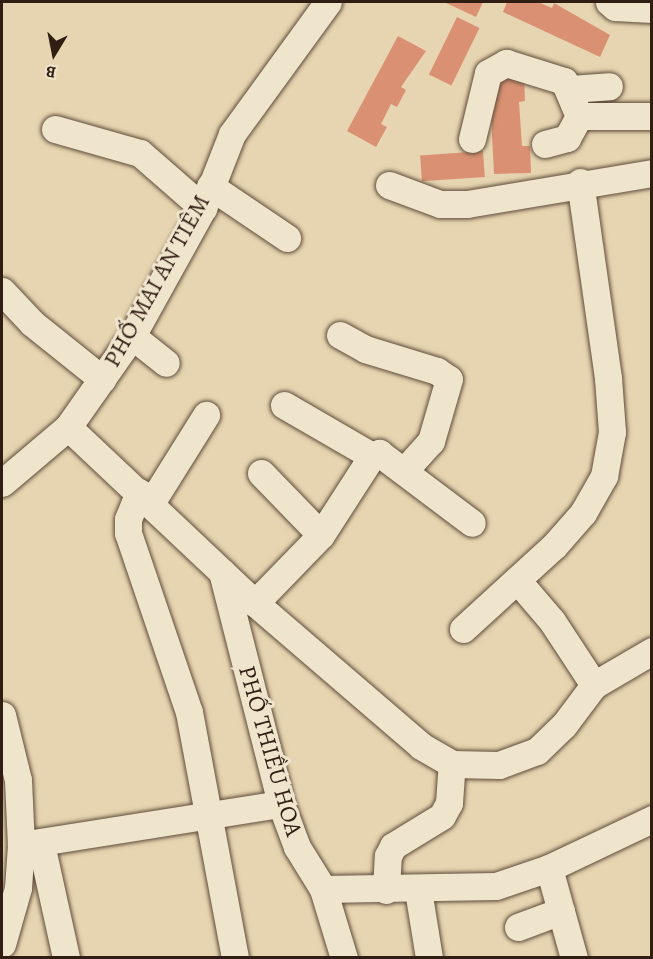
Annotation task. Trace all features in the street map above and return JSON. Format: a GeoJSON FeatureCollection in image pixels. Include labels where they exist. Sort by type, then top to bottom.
{"type":"FeatureCollection","features":[{"type":"Feature","properties":{"kind":"street","name":"PHỐ MAI AN TIÊM"},"geometry":{"type":"LineString","coordinates":[[2,483],[68,426],[132,336],[207,197],[231,134],[328,2]]}},
{"type":"Feature","properties":{"kind":"street"},"geometry":{"type":"LineString","coordinates":[[609,2],[615,7],[651,9]]}},
{"type":"Feature","properties":{"kind":"street"},"geometry":{"type":"LineString","coordinates":[[472,139],[488,73],[495,66],[506,63],[564,81],[570,89],[579,116],[567,138],[545,144]]}},
{"type":"Feature","properties":{"kind":"street"},"geometry":{"type":"LineString","coordinates":[[570,89],[609,86]]}},
{"type":"Feature","properties":{"kind":"street"},"geometry":{"type":"LineString","coordinates":[[579,116],[651,117]]}},
{"type":"Feature","properties":{"kind":"street"},"geometry":{"type":"LineString","coordinates":[[55,129],[140,153],[207,197],[287,238]]}},
{"type":"Feature","properties":{"kind":"street"},"geometry":{"type":"LineString","coordinates":[[388,185],[440,204],[467,204],[580,182],[651,173]]}},
{"type":"Feature","properties":{"kind":"street"},"geometry":{"type":"LineString","coordinates":[[463,629],[517,580],[583,513],[604,476],[612,432],[580,182]]}},
{"type":"Feature","properties":{"kind":"street"},"geometry":{"type":"LineString","coordinates":[[2,291],[32,324],[102,380]]}},
{"type":"Feature","properties":{"kind":"street"},"geometry":{"type":"LineString","coordinates":[[340,335],[378,354],[437,370],[449,379],[431,441],[405,470]]}},
{"type":"Feature","properties":{"kind":"street"},"geometry":{"type":"LineString","coordinates":[[132,336],[166,363]]}},
{"type":"Feature","properties":{"kind":"street"},"geometry":{"type":"LineString","coordinates":[[284,405],[372,456],[388,456],[472,523]]}},
{"type":"Feature","properties":{"kind":"street"},"geometry":{"type":"LineString","coordinates":[[206,415],[128,519],[128,533],[176,663],[235,957]]}},
{"type":"Feature","properties":{"kind":"street"},"geometry":{"type":"LineString","coordinates":[[68,426],[255,603],[421,746],[452,764],[500,765],[537,751],[564,725],[594,685],[651,651]]}},
{"type":"Feature","properties":{"kind":"street"},"geometry":{"type":"LineString","coordinates":[[255,603],[321,535],[372,456]]}},
{"type":"Feature","properties":{"kind":"street"},"geometry":{"type":"LineString","coordinates":[[261,473],[321,535]]}},
{"type":"Feature","properties":{"kind":"street","name":"PHỐ THIỀU HOA"},"geometry":{"type":"LineString","coordinates":[[222,572],[281,804],[297,847],[322,889],[344,957]]}},
{"type":"Feature","properties":{"kind":"street"},"geometry":{"type":"LineString","coordinates":[[517,580],[552,621],[594,685]]}},
{"type":"Feature","properties":{"kind":"street"},"geometry":{"type":"LineString","coordinates":[[2,715],[31,844],[66,957]]}},
{"type":"Feature","properties":{"kind":"street"},"geometry":{"type":"LineString","coordinates":[[386,890],[388,856],[393,846],[442,816],[449,803],[452,764]]}},
{"type":"Feature","properties":{"kind":"street"},"geometry":{"type":"LineString","coordinates":[[31,844],[206,818],[281,804]]}},
{"type":"Feature","properties":{"kind":"street"},"geometry":{"type":"LineString","coordinates":[[322,889],[418,890],[496,886],[549,868],[651,819]]}},
{"type":"Feature","properties":{"kind":"street"},"geometry":{"type":"LineString","coordinates":[[2,944],[31,844]]}},
{"type":"Feature","properties":{"kind":"street"},"geometry":{"type":"LineString","coordinates":[[549,868],[574,957]]}},
{"type":"Feature","properties":{"kind":"street"},"geometry":{"type":"LineString","coordinates":[[418,890],[429,957]]}},
{"type":"Feature","properties":{"kind":"street"},"geometry":{"type":"LineString","coordinates":[[519,927],[561,911]]}},
{"type":"Feature","properties":{"kind":"building"},"geometry":{"type":"Polygon","coordinates":[[[444,2],[483,2],[476,17],[444,2]]]}},
{"type":"Feature","properties":{"kind":"building"},"geometry":{"type":"Polygon","coordinates":[[[507,2],[538,2],[552,8],[554,3],[610,35],[600,57],[503,12],[507,2]]]}},
{"type":"Feature","properties":{"kind":"building"},"geometry":{"type":"Polygon","coordinates":[[[457,17],[479,28],[451,85],[429,75],[457,17]]]}},
{"type":"Feature","properties":{"kind":"building"},"geometry":{"type":"Polygon","coordinates":[[[398,36],[426,51],[401,87],[406,90],[397,107],[391,104],[381,124],[387,127],[376,147],[347,131],[398,36]]]}},
{"type":"Feature","properties":{"kind":"building"},"geometry":{"type":"Polygon","coordinates":[[[524,74],[525,101],[519,102],[522,146],[530,146],[531,173],[494,174],[489,76],[524,74]]]}},
{"type":"Feature","properties":{"kind":"building"},"geometry":{"type":"Polygon","coordinates":[[[483,151],[485,177],[422,181],[420,155],[483,151]]]}}]}
